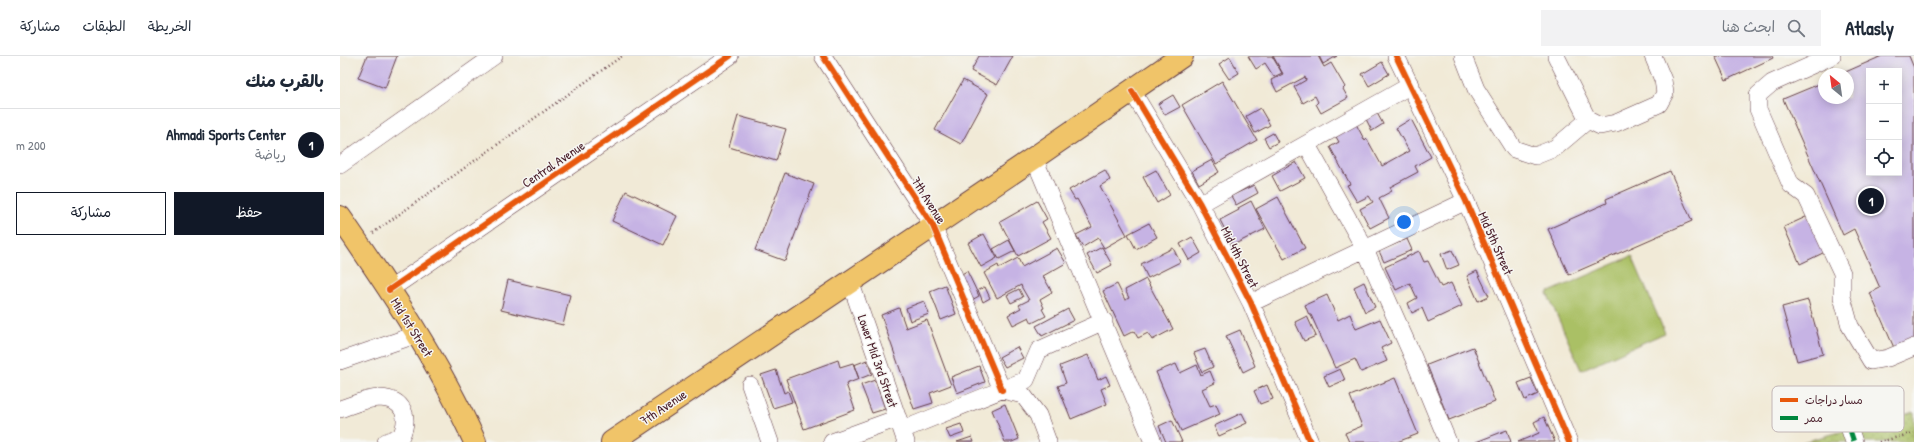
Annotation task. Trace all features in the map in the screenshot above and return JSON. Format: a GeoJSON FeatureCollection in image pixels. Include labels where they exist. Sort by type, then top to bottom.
{"type":"FeatureCollection","features":[{"type":"Feature","properties":{"kind":"main road","name":"7th Avenue"},"geometry":{"type":"LineString","coordinates":[[612,442],[1034,158],[1182,56]]}},
{"type":"Feature","properties":{"kind":"main road","name":"Mid 1st Street"},"geometry":{"type":"LineString","coordinates":[[340,217],[418,334],[458,405],[475,442]]}},
{"type":"Feature","properties":{"kind":"street"},"geometry":{"type":"LineString","coordinates":[[340,165],[494,56]]}},
{"type":"Feature","properties":{"kind":"street","name":"Central Avenue"},"geometry":{"type":"LineString","coordinates":[[389,290],[730,56]]}},
{"type":"Feature","properties":{"kind":"street","name":"7th Avenue"},"geometry":{"type":"LineString","coordinates":[[823,56],[933,226],[1002,390]]}},
{"type":"Feature","properties":{"kind":"street","name":"Mid 5th Street"},"geometry":{"type":"LineString","coordinates":[[1396,56],[1466,201],[1569,442]]}},
{"type":"Feature","properties":{"kind":"street"},"geometry":{"type":"LineString","coordinates":[[1463,56],[1476,88],[1514,149],[1535,156],[1555,148],[1588,120]]}},
{"type":"Feature","properties":{"kind":"street"},"geometry":{"type":"LineString","coordinates":[[1556,56],[1588,120],[1600,126],[1616,123],[1659,104],[1665,93],[1663,80],[1653,56]]}},
{"type":"Feature","properties":{"kind":"street"},"geometry":{"type":"LineString","coordinates":[[1832,56],[1772,83],[1758,94],[1758,109],[1791,185],[1806,196],[1842,273],[1842,297],[1850,326],[1871,361],[1888,358],[1914,347]]}},
{"type":"Feature","properties":{"kind":"street"},"geometry":{"type":"LineString","coordinates":[[1200,204],[1411,85]]}},
{"type":"Feature","properties":{"kind":"street","name":"Mid 4th Street"},"geometry":{"type":"LineString","coordinates":[[1132,91],[1200,204],[1251,302],[1310,442]]}},
{"type":"Feature","properties":{"kind":"street"},"geometry":{"type":"LineString","coordinates":[[1307,145],[1365,249],[1413,357],[1448,442]]}},
{"type":"Feature","properties":{"kind":"street"},"geometry":{"type":"LineString","coordinates":[[1034,158],[1154,442]]}},
{"type":"Feature","properties":{"kind":"street"},"geometry":{"type":"LineString","coordinates":[[1251,302],[1466,201]]}},
{"type":"Feature","properties":{"kind":"street","name":"Lower Mid 3rd Street"},"geometry":{"type":"LineString","coordinates":[[850,281],[902,430]]}},
{"type":"Feature","properties":{"kind":"street"},"geometry":{"type":"LineString","coordinates":[[832,442],[902,430],[1026,380],[1039,350],[1104,321]]}},
{"type":"Feature","properties":{"kind":"street"},"geometry":{"type":"LineString","coordinates":[[340,361],[418,334]]}},
{"type":"Feature","properties":{"kind":"street"},"geometry":{"type":"LineString","coordinates":[[750,385],[770,442]]}},
{"type":"Feature","properties":{"kind":"street"},"geometry":{"type":"LineString","coordinates":[[1002,390],[1023,395],[1038,415],[1048,442]]}},
{"type":"Feature","properties":{"kind":"street"},"geometry":{"type":"LineString","coordinates":[[340,409],[380,398],[394,402],[401,407],[406,425],[401,436],[386,442]]}},
{"type":"Feature","properties":{"kind":"street"},"geometry":{"type":"LineString","coordinates":[[1851,432],[1854,442]]}},
{"type":"Feature","properties":{"kind":"path"},"geometry":{"type":"LineString","coordinates":[[358,243],[622,56]]}},
{"type":"Feature","properties":{"kind":"path"},"geometry":{"type":"LineString","coordinates":[[1879,442],[1914,433]]}},
{"type":"Feature","properties":{"kind":"green space"},"geometry":{"type":"Polygon","coordinates":[[[1632,256],[1665,333],[1581,370],[1547,293],[1632,256]]]}},
{"type":"Feature","properties":{"kind":"green space"},"geometry":{"type":"Polygon","coordinates":[[[1914,412],[1914,442],[1803,442],[1840,432],[1904,432],[1904,415],[1914,412]]]}},
{"type":"Feature","properties":{"kind":"building"},"geometry":{"type":"Polygon","coordinates":[[[367,56],[397,56],[385,88],[358,78],[367,56]]]}},
{"type":"Feature","properties":{"kind":"building"},"geometry":{"type":"Polygon","coordinates":[[[979,56],[1013,56],[997,85],[971,71],[979,56]]]}},
{"type":"Feature","properties":{"kind":"building"},"geometry":{"type":"Polygon","coordinates":[[[1248,56],[1272,56],[1282,73],[1274,77],[1265,63],[1256,69],[1248,56]]]}},
{"type":"Feature","properties":{"kind":"building"},"geometry":{"type":"Polygon","coordinates":[[[1273,56],[1318,56],[1324,67],[1331,63],[1345,87],[1343,89],[1348,98],[1321,113],[1316,104],[1318,102],[1315,96],[1303,103],[1294,87],[1306,80],[1305,77],[1277,92],[1271,80],[1283,74],[1273,56]]]}},
{"type":"Feature","properties":{"kind":"building"},"geometry":{"type":"Polygon","coordinates":[[[1319,56],[1337,56],[1323,64],[1319,56]]]}},
{"type":"Feature","properties":{"kind":"building"},"geometry":{"type":"Polygon","coordinates":[[[1715,56],[1772,56],[1773,58],[1726,80],[1715,56]]]}},
{"type":"Feature","properties":{"kind":"building"},"geometry":{"type":"Polygon","coordinates":[[[1882,56],[1909,56],[1914,68],[1914,342],[1895,350],[1870,293],[1880,288],[1854,229],[1843,235],[1783,99],[1818,84],[1818,104],[1854,104],[1854,68],[1882,56]]]}},
{"type":"Feature","properties":{"kind":"building"},"geometry":{"type":"Polygon","coordinates":[[[1230,57],[1239,73],[1229,79],[1219,64],[1230,57]]]}},
{"type":"Feature","properties":{"kind":"building"},"geometry":{"type":"Polygon","coordinates":[[[1382,62],[1389,74],[1369,86],[1362,74],[1382,62]]]}},
{"type":"Feature","properties":{"kind":"building"},"geometry":{"type":"Polygon","coordinates":[[[963,80],[988,94],[961,144],[935,130],[963,80]]]}},
{"type":"Feature","properties":{"kind":"building"},"geometry":{"type":"Polygon","coordinates":[[[1222,81],[1257,140],[1216,164],[1182,105],[1222,81]]]}},
{"type":"Feature","properties":{"kind":"building"},"geometry":{"type":"Polygon","coordinates":[[[1173,95],[1180,107],[1165,115],[1158,104],[1173,95]]]}},
{"type":"Feature","properties":{"kind":"building"},"geometry":{"type":"Polygon","coordinates":[[[1260,108],[1270,125],[1255,133],[1246,116],[1260,108]]]}},
{"type":"Feature","properties":{"kind":"building"},"geometry":{"type":"Polygon","coordinates":[[[1377,113],[1383,124],[1372,131],[1366,119],[1377,113]]]}},
{"type":"Feature","properties":{"kind":"building"},"geometry":{"type":"Polygon","coordinates":[[[738,116],[786,129],[776,161],[729,147],[738,116]]]}},
{"type":"Feature","properties":{"kind":"building"},"geometry":{"type":"Polygon","coordinates":[[[1411,119],[1431,157],[1415,166],[1418,172],[1390,187],[1392,191],[1379,198],[1389,218],[1370,228],[1360,209],[1373,202],[1369,196],[1357,202],[1347,185],[1350,184],[1330,147],[1339,142],[1335,135],[1356,124],[1365,141],[1367,139],[1382,166],[1409,151],[1396,128],[1411,119]]]}},
{"type":"Feature","properties":{"kind":"building"},"geometry":{"type":"Polygon","coordinates":[[[1273,133],[1278,142],[1269,147],[1264,138],[1273,133]]]}},
{"type":"Feature","properties":{"kind":"building"},"geometry":{"type":"Polygon","coordinates":[[[1212,160],[1219,172],[1199,184],[1192,171],[1212,160]]]}},
{"type":"Feature","properties":{"kind":"building"},"geometry":{"type":"Polygon","coordinates":[[[1296,162],[1305,178],[1280,191],[1272,176],[1296,162]]]}},
{"type":"Feature","properties":{"kind":"building"},"geometry":{"type":"Polygon","coordinates":[[[1105,170],[1110,180],[1100,186],[1127,235],[1104,248],[1098,238],[1083,247],[1076,235],[1092,227],[1077,199],[1075,200],[1069,190],[1105,170]]]}},
{"type":"Feature","properties":{"kind":"building"},"geometry":{"type":"Polygon","coordinates":[[[1156,170],[1170,195],[1157,203],[1143,177],[1156,170]]]}},
{"type":"Feature","properties":{"kind":"building"},"geometry":{"type":"Polygon","coordinates":[[[1670,171],[1692,221],[1569,275],[1548,229],[1607,203],[1606,199],[1670,171]]]}},
{"type":"Feature","properties":{"kind":"building"},"geometry":{"type":"Polygon","coordinates":[[[785,173],[814,184],[785,261],[755,250],[785,173]]]}},
{"type":"Feature","properties":{"kind":"building"},"geometry":{"type":"Polygon","coordinates":[[[1254,185],[1258,193],[1236,205],[1231,196],[1254,185]]]}},
{"type":"Feature","properties":{"kind":"building"},"geometry":{"type":"Polygon","coordinates":[[[626,191],[677,216],[663,245],[612,221],[626,191]]]}},
{"type":"Feature","properties":{"kind":"building"},"geometry":{"type":"Polygon","coordinates":[[[1278,197],[1305,248],[1284,259],[1256,209],[1278,197]]]}},
{"type":"Feature","properties":{"kind":"building"},"geometry":{"type":"Polygon","coordinates":[[[1037,201],[1047,219],[1042,222],[1051,238],[1018,256],[1000,222],[1037,201]]]}},
{"type":"Feature","properties":{"kind":"building"},"geometry":{"type":"Polygon","coordinates":[[[1251,201],[1265,229],[1233,245],[1220,220],[1239,210],[1238,208],[1251,201]]]}},
{"type":"Feature","properties":{"kind":"building"},"geometry":{"type":"Polygon","coordinates":[[[1808,216],[1825,252],[1800,264],[1784,227],[1808,216]]]}},
{"type":"Feature","properties":{"kind":"building"},"geometry":{"type":"Polygon","coordinates":[[[1149,223],[1157,237],[1136,249],[1128,234],[1149,223]]]}},
{"type":"Feature","properties":{"kind":"building"},"geometry":{"type":"Polygon","coordinates":[[[984,234],[997,258],[981,267],[968,243],[984,234]]]}},
{"type":"Feature","properties":{"kind":"building"},"geometry":{"type":"Polygon","coordinates":[[[1192,237],[1201,253],[1189,260],[1180,244],[1192,237]]]}},
{"type":"Feature","properties":{"kind":"building"},"geometry":{"type":"Polygon","coordinates":[[[1407,239],[1412,250],[1384,262],[1379,251],[1407,239]]]}},
{"type":"Feature","properties":{"kind":"building"},"geometry":{"type":"Polygon","coordinates":[[[1009,240],[1015,251],[999,259],[993,249],[1009,240]]]}},
{"type":"Feature","properties":{"kind":"building"},"geometry":{"type":"Polygon","coordinates":[[[1102,247],[1112,265],[1097,273],[1087,255],[1102,247]]]}},
{"type":"Feature","properties":{"kind":"building"},"geometry":{"type":"Polygon","coordinates":[[[1057,248],[1066,263],[1043,276],[1052,292],[1040,299],[1044,308],[1042,309],[1046,316],[1032,323],[1029,317],[1013,325],[1008,315],[1021,308],[1019,305],[1029,300],[1021,285],[997,298],[984,273],[998,265],[999,268],[1018,258],[1022,267],[1057,248]]]}},
{"type":"Feature","properties":{"kind":"building"},"geometry":{"type":"Polygon","coordinates":[[[1173,248],[1180,262],[1148,278],[1141,264],[1173,248]]]}},
{"type":"Feature","properties":{"kind":"building"},"geometry":{"type":"Polygon","coordinates":[[[1452,250],[1459,265],[1447,270],[1441,254],[1452,250]]]}},
{"type":"Feature","properties":{"kind":"building"},"geometry":{"type":"Polygon","coordinates":[[[1419,251],[1424,262],[1428,261],[1441,287],[1451,283],[1462,306],[1428,322],[1422,308],[1412,313],[1408,303],[1417,298],[1410,283],[1396,290],[1385,267],[1419,251]]]}},
{"type":"Feature","properties":{"kind":"building"},"geometry":{"type":"Polygon","coordinates":[[[967,271],[979,296],[970,301],[958,276],[967,271]]]}},
{"type":"Feature","properties":{"kind":"building"},"geometry":{"type":"Polygon","coordinates":[[[1477,271],[1489,296],[1478,301],[1467,276],[1477,271]]]}},
{"type":"Feature","properties":{"kind":"building"},"geometry":{"type":"Polygon","coordinates":[[[1146,279],[1173,329],[1152,340],[1148,333],[1138,338],[1134,331],[1124,336],[1103,291],[1117,284],[1125,300],[1129,298],[1125,290],[1146,279]]]}},
{"type":"Feature","properties":{"kind":"building"},"geometry":{"type":"Polygon","coordinates":[[[508,280],[570,295],[563,325],[501,310],[508,280]]]}},
{"type":"Feature","properties":{"kind":"building"},"geometry":{"type":"Polygon","coordinates":[[[1364,282],[1375,307],[1365,312],[1354,287],[1364,282]]]}},
{"type":"Feature","properties":{"kind":"building"},"geometry":{"type":"Polygon","coordinates":[[[945,285],[956,314],[941,320],[930,291],[945,285]]]}},
{"type":"Feature","properties":{"kind":"building"},"geometry":{"type":"Polygon","coordinates":[[[985,287],[990,298],[983,302],[978,290],[985,287]]]}},
{"type":"Feature","properties":{"kind":"building"},"geometry":{"type":"Polygon","coordinates":[[[1019,289],[1023,297],[1011,303],[1007,295],[1019,289]]]}},
{"type":"Feature","properties":{"kind":"building"},"geometry":{"type":"Polygon","coordinates":[[[1327,295],[1338,320],[1350,314],[1356,329],[1380,319],[1391,343],[1381,348],[1387,361],[1361,372],[1355,359],[1335,368],[1305,305],[1327,295]]]}},
{"type":"Feature","properties":{"kind":"building"},"geometry":{"type":"Polygon","coordinates":[[[1808,300],[1823,354],[1797,361],[1782,307],[1808,300]]]}},
{"type":"Feature","properties":{"kind":"building"},"geometry":{"type":"Polygon","coordinates":[[[924,301],[929,314],[910,321],[906,308],[924,301]]]}},
{"type":"Feature","properties":{"kind":"building"},"geometry":{"type":"Polygon","coordinates":[[[899,308],[906,328],[927,320],[951,385],[930,393],[933,403],[914,409],[881,315],[899,308]]]}},
{"type":"Feature","properties":{"kind":"building"},"geometry":{"type":"Polygon","coordinates":[[[1068,309],[1074,320],[1042,336],[1036,326],[1068,309]]]}},
{"type":"Feature","properties":{"kind":"building"},"geometry":{"type":"Polygon","coordinates":[[[1307,316],[1316,336],[1304,341],[1295,322],[1307,316]]]}},
{"type":"Feature","properties":{"kind":"building"},"geometry":{"type":"Polygon","coordinates":[[[1240,330],[1255,366],[1243,372],[1226,336],[1240,330]]]}},
{"type":"Feature","properties":{"kind":"building"},"geometry":{"type":"Polygon","coordinates":[[[1017,347],[1023,358],[1005,367],[999,357],[1017,347]]]}},
{"type":"Feature","properties":{"kind":"building"},"geometry":{"type":"Polygon","coordinates":[[[1473,347],[1495,402],[1449,420],[1427,365],[1473,347]]]}},
{"type":"Feature","properties":{"kind":"building"},"geometry":{"type":"Polygon","coordinates":[[[1205,349],[1213,367],[1202,372],[1194,353],[1205,349]]]}},
{"type":"Feature","properties":{"kind":"building"},"geometry":{"type":"Polygon","coordinates":[[[1088,355],[1098,380],[1106,376],[1110,385],[1101,389],[1107,404],[1071,419],[1058,386],[1066,383],[1060,366],[1088,355]]]}},
{"type":"Feature","properties":{"kind":"building"},"geometry":{"type":"Polygon","coordinates":[[[838,360],[840,367],[853,363],[859,379],[846,384],[855,410],[804,429],[786,379],[838,360]]]}},
{"type":"Feature","properties":{"kind":"building"},"geometry":{"type":"Polygon","coordinates":[[[867,360],[872,374],[859,379],[854,365],[867,360]]]}},
{"type":"Feature","properties":{"kind":"building"},"geometry":{"type":"Polygon","coordinates":[[[1176,364],[1180,373],[1197,365],[1201,375],[1210,371],[1215,383],[1202,389],[1210,406],[1216,404],[1220,414],[1181,431],[1156,372],[1176,364]]]}},
{"type":"Feature","properties":{"kind":"building"},"geometry":{"type":"Polygon","coordinates":[[[979,366],[985,382],[957,393],[951,377],[979,366]]]}},
{"type":"Feature","properties":{"kind":"building"},"geometry":{"type":"Polygon","coordinates":[[[1340,369],[1345,380],[1329,387],[1324,376],[1340,369]]]}},
{"type":"Feature","properties":{"kind":"building"},"geometry":{"type":"Polygon","coordinates":[[[776,370],[784,393],[788,391],[792,402],[773,408],[761,375],[776,370]]]}},
{"type":"Feature","properties":{"kind":"building"},"geometry":{"type":"Polygon","coordinates":[[[1395,378],[1418,434],[1397,442],[1349,442],[1345,433],[1362,426],[1350,396],[1395,378]]]}},
{"type":"Feature","properties":{"kind":"building"},"geometry":{"type":"Polygon","coordinates":[[[1531,378],[1538,394],[1525,400],[1518,383],[1531,378]]]}},
{"type":"Feature","properties":{"kind":"building"},"geometry":{"type":"Polygon","coordinates":[[[875,380],[885,409],[872,413],[861,385],[875,380]]]}},
{"type":"Feature","properties":{"kind":"building"},"geometry":{"type":"Polygon","coordinates":[[[1267,385],[1273,399],[1260,404],[1254,391],[1267,385]]]}},
{"type":"Feature","properties":{"kind":"building"},"geometry":{"type":"Polygon","coordinates":[[[1005,404],[1019,439],[1012,442],[1005,442],[992,410],[1005,404]]]}},
{"type":"Feature","properties":{"kind":"building"},"geometry":{"type":"Polygon","coordinates":[[[1242,413],[1247,423],[1219,436],[1214,426],[1242,413]]]}},
{"type":"Feature","properties":{"kind":"building"},"geometry":{"type":"Polygon","coordinates":[[[1544,417],[1555,442],[1518,442],[1539,433],[1534,422],[1544,417]]]}},
{"type":"Feature","properties":{"kind":"building"},"geometry":{"type":"Polygon","coordinates":[[[1172,420],[1182,442],[1166,442],[1159,426],[1172,420]]]}},
{"type":"Feature","properties":{"kind":"building"},"geometry":{"type":"Polygon","coordinates":[[[961,424],[964,433],[950,438],[946,429],[961,424]]]}},
{"type":"Feature","properties":{"kind":"building"},"geometry":{"type":"Polygon","coordinates":[[[1507,430],[1511,442],[1476,442],[1507,430]]]}},
{"type":"Feature","properties":{"kind":"building"},"geometry":{"type":"Polygon","coordinates":[[[972,437],[974,442],[957,442],[972,437]]]}},
{"type":"Feature","properties":{"kind":"marked path"},"geometry":{"type":"LineString","coordinates":[[1851,432],[1854,442]]}},
{"type":"Feature","properties":{"kind":"cycle path"},"geometry":{"type":"LineString","coordinates":[[389,290],[730,56]]}},
{"type":"Feature","properties":{"kind":"cycle path"},"geometry":{"type":"LineString","coordinates":[[823,56],[933,226],[1002,390]]}},
{"type":"Feature","properties":{"kind":"cycle path"},"geometry":{"type":"LineString","coordinates":[[1396,56],[1466,201],[1569,442]]}},
{"type":"Feature","properties":{"kind":"cycle path"},"geometry":{"type":"LineString","coordinates":[[1132,91],[1200,204],[1251,303],[1310,442]]}},
{"type":"Feature","properties":{"kind":"place","name":"Ahmadi Sports Center"},"geometry":{"type":"Point","coordinates":[1871,201]}}]}
